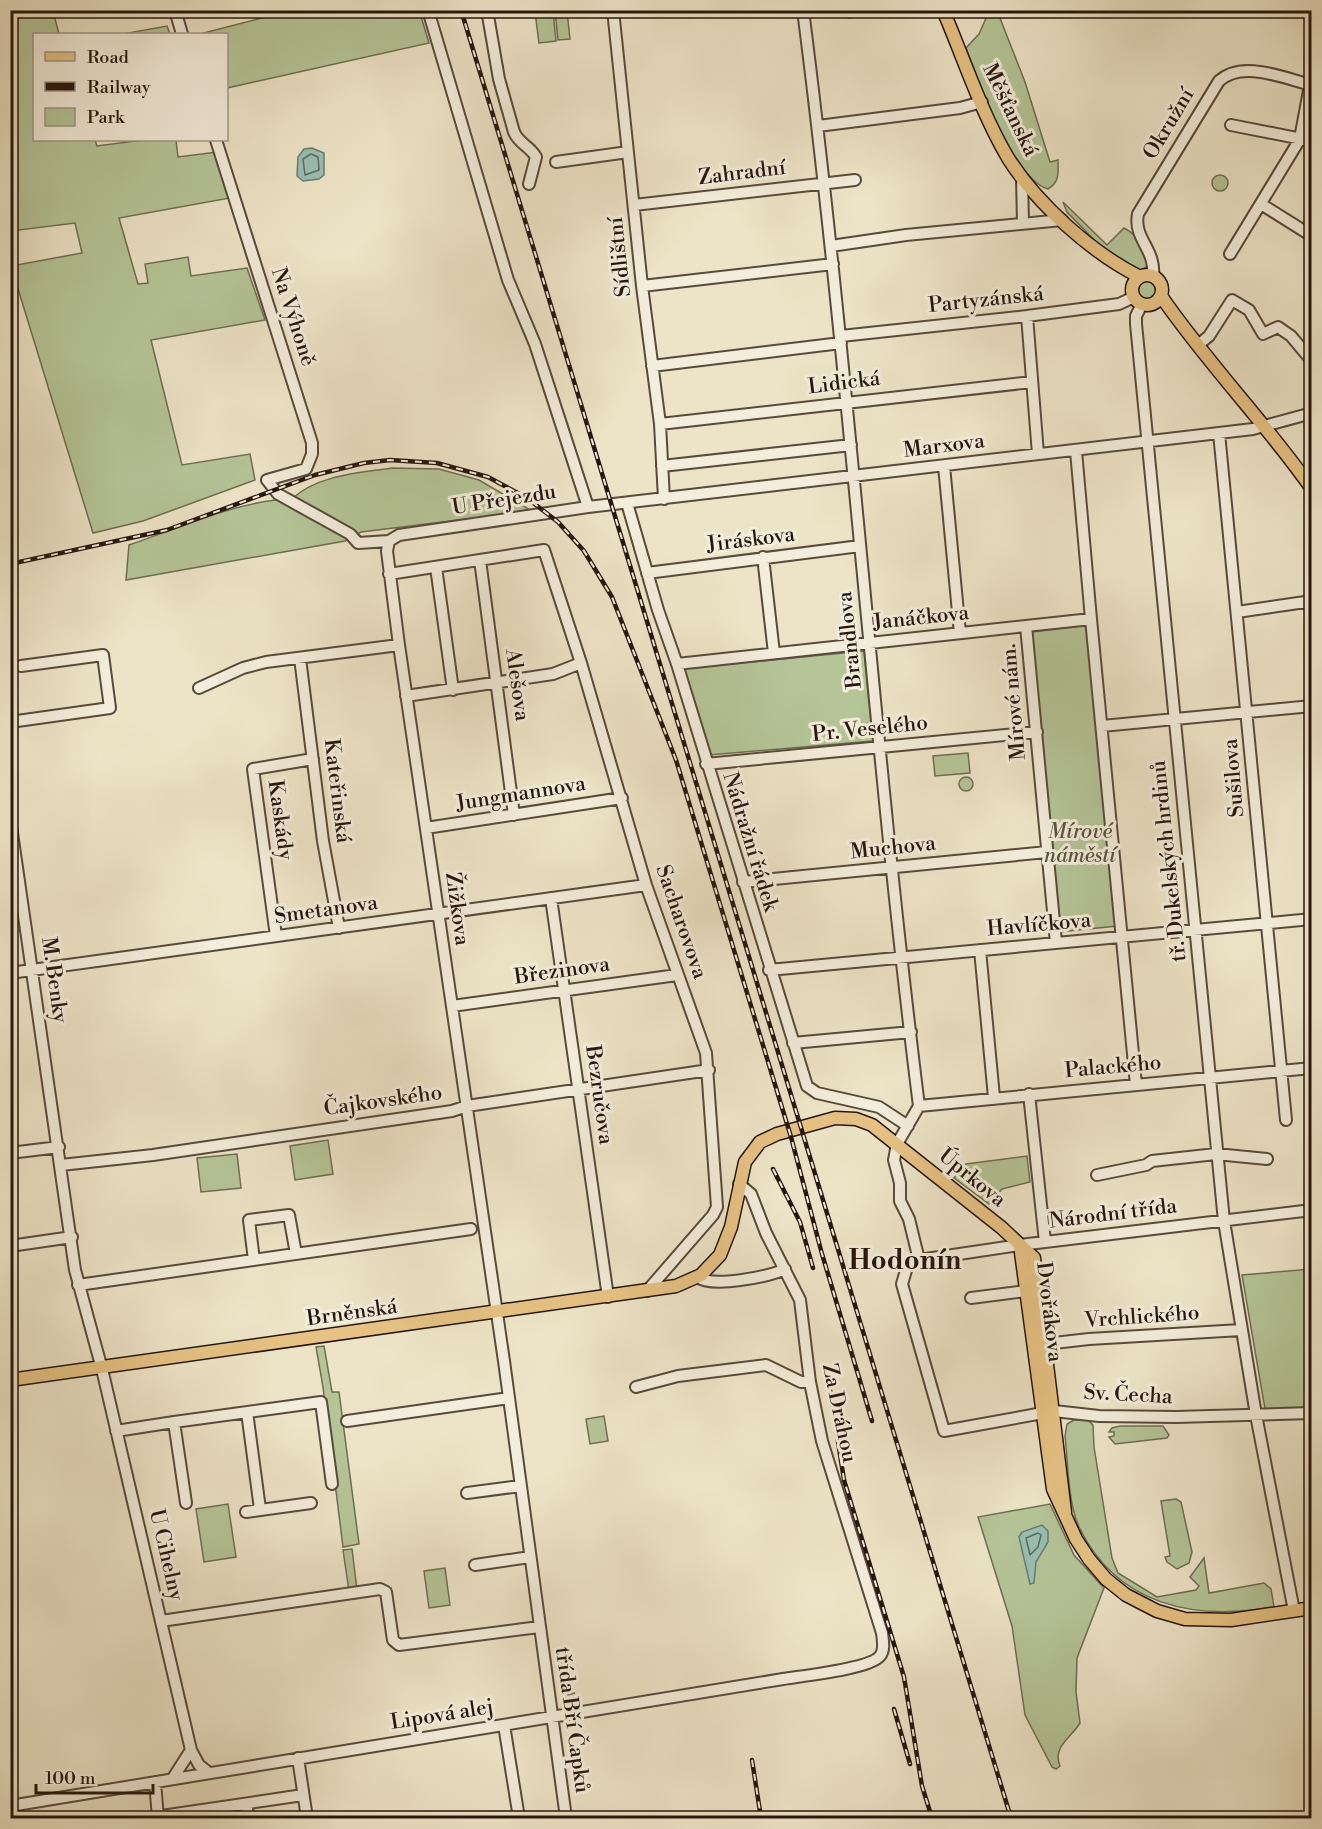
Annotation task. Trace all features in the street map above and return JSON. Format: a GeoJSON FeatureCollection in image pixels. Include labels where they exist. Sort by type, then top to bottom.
{"type":"FeatureCollection","features":[{"type":"Feature","properties":{"kind":"main road","name":"Měšťanská"},"geometry":{"type":"LineString","coordinates":[[943,10],[998,139],[1022,177],[1062,220],[1113,264],[1140,294],[1179,323]]}},
{"type":"Feature","properties":{"kind":"main road","name":"Měšťanská"},"geometry":{"type":"LineString","coordinates":[[1153,276],[1160,283],[1161,296],[1179,323],[1264,425],[1311,489]]}},
{"type":"Feature","properties":{"kind":"main road"},"geometry":{"type":"LineString","coordinates":[[1140,294],[1153,276]]}},
{"type":"Feature","properties":{"kind":"main road"},"geometry":{"type":"LineString","coordinates":[[1140,294],[1161,296]]}},
{"type":"Feature","properties":{"kind":"main road","name":"Brněnská"},"geometry":{"type":"LineString","coordinates":[[10,1380],[102,1369],[676,1286],[697,1277],[715,1262],[727,1241],[745,1162],[760,1142],[819,1121],[856,1119],[872,1125],[897,1144]]}},
{"type":"Feature","properties":{"kind":"main road","name":"Úprkova"},"geometry":{"type":"LineString","coordinates":[[897,1144],[1020,1245]]}},
{"type":"Feature","properties":{"kind":"main road","name":"Dvořákova"},"geometry":{"type":"LineString","coordinates":[[1020,1245],[1048,1412]]}},
{"type":"Feature","properties":{"kind":"main road","name":"Dvořákova"},"geometry":{"type":"LineString","coordinates":[[1020,1245],[1034,1258],[1045,1344],[1053,1489],[1076,1539],[1100,1574],[1115,1588],[1143,1605],[1172,1616],[1200,1620],[1231,1620],[1311,1608]]}},
{"type":"Feature","properties":{"kind":"street"},"geometry":{"type":"LineString","coordinates":[[175,10],[182,33]]}},
{"type":"Feature","properties":{"kind":"street"},"geometry":{"type":"LineString","coordinates":[[428,10],[508,280],[535,344],[588,507]]}},
{"type":"Feature","properties":{"kind":"street"},"geometry":{"type":"LineString","coordinates":[[487,10],[499,79],[514,132],[517,140],[532,150],[536,157],[529,184]]}},
{"type":"Feature","properties":{"kind":"street","name":"Sídlištní"},"geometry":{"type":"LineString","coordinates":[[614,10],[642,286],[660,424],[664,499]]}},
{"type":"Feature","properties":{"kind":"street","name":"Brandlova"},"geometry":{"type":"LineString","coordinates":[[803,10],[841,339],[860,546],[919,1106]]}},
{"type":"Feature","properties":{"kind":"street","name":"Okružní"},"geometry":{"type":"LineString","coordinates":[[1153,276],[1153,259],[1138,230],[1138,214],[1220,81],[1229,74],[1244,70],[1311,85]]}},
{"type":"Feature","properties":{"kind":"street"},"geometry":{"type":"LineString","coordinates":[[1230,254],[1261,204],[1306,140],[1311,85]]}},
{"type":"Feature","properties":{"kind":"street"},"geometry":{"type":"LineString","coordinates":[[818,126],[960,108],[982,102]]}},
{"type":"Feature","properties":{"kind":"street"},"geometry":{"type":"LineString","coordinates":[[1231,125],[1306,140]]}},
{"type":"Feature","properties":{"kind":"street","name":"Na Výhoně"},"geometry":{"type":"LineString","coordinates":[[216,141],[312,443],[310,462],[306,469],[267,480],[278,494],[350,534],[358,543],[389,541]]}},
{"type":"Feature","properties":{"kind":"street"},"geometry":{"type":"LineString","coordinates":[[556,162],[628,152]]}},
{"type":"Feature","properties":{"kind":"street"},"geometry":{"type":"LineString","coordinates":[[1022,177],[1023,223]]}},
{"type":"Feature","properties":{"kind":"street","name":"Zahradní"},"geometry":{"type":"LineString","coordinates":[[634,206],[855,180]]}},
{"type":"Feature","properties":{"kind":"street"},"geometry":{"type":"LineString","coordinates":[[1261,204],[1311,236]]}},
{"type":"Feature","properties":{"kind":"street"},"geometry":{"type":"LineString","coordinates":[[831,246],[906,235],[1062,220]]}},
{"type":"Feature","properties":{"kind":"street"},"geometry":{"type":"LineString","coordinates":[[642,286],[833,264]]}},
{"type":"Feature","properties":{"kind":"street","name":"Partyzánská"},"geometry":{"type":"LineString","coordinates":[[652,366],[841,339],[1119,304],[1140,294]]}},
{"type":"Feature","properties":{"kind":"street","name":"tř. Dukelských hrdinů"},"geometry":{"type":"LineString","coordinates":[[1140,294],[1136,324],[1216,1154],[1241,1330],[1294,1611]]}},
{"type":"Feature","properties":{"kind":"street"},"geometry":{"type":"LineString","coordinates":[[1198,345],[1209,336],[1232,300],[1249,310],[1263,334],[1278,327],[1291,336],[1311,361]]}},
{"type":"Feature","properties":{"kind":"street"},"geometry":{"type":"LineString","coordinates":[[1027,316],[1038,454]]}},
{"type":"Feature","properties":{"kind":"street","name":"Lidická"},"geometry":{"type":"LineString","coordinates":[[660,424],[1032,382]]}},
{"type":"Feature","properties":{"kind":"street","name":"Marxova"},"geometry":{"type":"LineString","coordinates":[[627,503],[1219,434],[1253,429],[1311,413]]}},
{"type":"Feature","properties":{"kind":"street","name":"Sušilova"},"geometry":{"type":"LineString","coordinates":[[1219,434],[1286,1120]]}},
{"type":"Feature","properties":{"kind":"street"},"geometry":{"type":"LineString","coordinates":[[662,466],[851,445]]}},
{"type":"Feature","properties":{"kind":"street"},"geometry":{"type":"LineString","coordinates":[[1076,451],[1136,1085]]}},
{"type":"Feature","properties":{"kind":"street"},"geometry":{"type":"LineString","coordinates":[[944,466],[960,633]]}},
{"type":"Feature","properties":{"kind":"street","name":"U Přejezdu"},"geometry":{"type":"LineString","coordinates":[[389,541],[399,535],[627,503]]}},
{"type":"Feature","properties":{"kind":"street","name":"Nádražní řádek"},"geometry":{"type":"LineString","coordinates":[[627,503],[805,1082],[813,1091],[879,1107],[908,1126]]}},
{"type":"Feature","properties":{"kind":"street","name":"Žižkova"},"geometry":{"type":"LineString","coordinates":[[389,541],[389,574],[497,1312],[520,1486]]}},
{"type":"Feature","properties":{"kind":"street","name":"Jiráskova"},"geometry":{"type":"LineString","coordinates":[[647,573],[860,546]]}},
{"type":"Feature","properties":{"kind":"street","name":"Sacharovova"},"geometry":{"type":"LineString","coordinates":[[480,560],[544,550],[581,663],[646,885],[677,975],[702,1037],[709,1070],[717,1207],[713,1215],[647,1292]]}},
{"type":"Feature","properties":{"kind":"street"},"geometry":{"type":"LineString","coordinates":[[764,557],[774,653]]}},
{"type":"Feature","properties":{"kind":"street"},"geometry":{"type":"LineString","coordinates":[[389,574],[480,560]]}},
{"type":"Feature","properties":{"kind":"street","name":"Alešova"},"geometry":{"type":"LineString","coordinates":[[480,560],[514,814]]}},
{"type":"Feature","properties":{"kind":"street"},"geometry":{"type":"LineString","coordinates":[[436,567],[453,690]]}},
{"type":"Feature","properties":{"kind":"street"},"geometry":{"type":"LineString","coordinates":[[1237,612],[1311,602],[1311,619]]}},
{"type":"Feature","properties":{"kind":"street","name":"Mírové nám."},"geometry":{"type":"LineString","coordinates":[[1056,943],[1026,626],[1091,619]]}},
{"type":"Feature","properties":{"kind":"street","name":"Janáčkova"},"geometry":{"type":"LineString","coordinates":[[677,664],[1026,626]]}},
{"type":"Feature","properties":{"kind":"street"},"geometry":{"type":"LineString","coordinates":[[199,688],[255,664],[399,645]]}},
{"type":"Feature","properties":{"kind":"street"},"geometry":{"type":"LineString","coordinates":[[10,722],[110,708],[103,655],[21,666]]}},
{"type":"Feature","properties":{"kind":"street","name":"Kateřinská"},"geometry":{"type":"LineString","coordinates":[[300,657],[339,928]]}},
{"type":"Feature","properties":{"kind":"street"},"geometry":{"type":"LineString","coordinates":[[406,696],[554,674],[581,663]]}},
{"type":"Feature","properties":{"kind":"street"},"geometry":{"type":"LineString","coordinates":[[1102,726],[1311,706]]}},
{"type":"Feature","properties":{"kind":"street","name":"Pr. Veselého"},"geometry":{"type":"LineString","coordinates":[[706,764],[1037,732]]}},
{"type":"Feature","properties":{"kind":"street","name":"Kaskády"},"geometry":{"type":"LineString","coordinates":[[276,936],[253,768],[313,759]]}},
{"type":"Feature","properties":{"kind":"street","name":"Jungmannova"},"geometry":{"type":"LineString","coordinates":[[426,828],[622,798]]}},
{"type":"Feature","properties":{"kind":"street","name":"M. Benky"},"geometry":{"type":"LineString","coordinates":[[10,819],[14,873],[32,969],[78,1285],[102,1369]]}},
{"type":"Feature","properties":{"kind":"street","name":"Muchova"},"geometry":{"type":"LineString","coordinates":[[742,882],[1047,852]]}},
{"type":"Feature","properties":{"kind":"street","name":"Smetanova"},"geometry":{"type":"LineString","coordinates":[[10,973],[646,885]]}},
{"type":"Feature","properties":{"kind":"street","name":"Bezručova"},"geometry":{"type":"LineString","coordinates":[[551,898],[608,1297]]}},
{"type":"Feature","properties":{"kind":"street","name":"Havlíčkova"},"geometry":{"type":"LineString","coordinates":[[769,970],[1196,932],[1311,919]]}},
{"type":"Feature","properties":{"kind":"street"},"geometry":{"type":"LineString","coordinates":[[980,950],[994,1097]]}},
{"type":"Feature","properties":{"kind":"street","name":"Březinova"},"geometry":{"type":"LineString","coordinates":[[452,1006],[677,975]]}},
{"type":"Feature","properties":{"kind":"street"},"geometry":{"type":"LineString","coordinates":[[793,1043],[911,1032]]}},
{"type":"Feature","properties":{"kind":"street","name":"Palackého"},"geometry":{"type":"LineString","coordinates":[[919,1106],[1311,1068]]}},
{"type":"Feature","properties":{"kind":"street","name":"Čajkovského"},"geometry":{"type":"LineString","coordinates":[[61,1165],[153,1155],[709,1070]]}},
{"type":"Feature","properties":{"kind":"street"},"geometry":{"type":"LineString","coordinates":[[1029,1094],[1046,1242]]}},
{"type":"Feature","properties":{"kind":"street"},"geometry":{"type":"LineString","coordinates":[[919,1106],[897,1144],[894,1160],[900,1183],[900,1201],[909,1219],[920,1260]]}},
{"type":"Feature","properties":{"kind":"street"},"geometry":{"type":"LineString","coordinates":[[10,1153],[59,1147]]}},
{"type":"Feature","properties":{"kind":"street","name":"Národní třída"},"geometry":{"type":"LineString","coordinates":[[1097,1175],[1146,1165],[1152,1161],[1216,1154],[1267,1160]]}},
{"type":"Feature","properties":{"kind":"street","name":"Za Dráhou"},"geometry":{"type":"LineString","coordinates":[[740,1185],[751,1194],[766,1233],[785,1269],[802,1310],[810,1382],[822,1441],[882,1633],[883,1649],[879,1658]]}},
{"type":"Feature","properties":{"kind":"street","name":"Národní třída"},"geometry":{"type":"LineString","coordinates":[[920,1260],[1020,1245],[1311,1210]]}},
{"type":"Feature","properties":{"kind":"street"},"geometry":{"type":"LineString","coordinates":[[254,1260],[249,1220],[289,1215],[296,1254]]}},
{"type":"Feature","properties":{"kind":"street"},"geometry":{"type":"LineString","coordinates":[[78,1285],[471,1228]]}},
{"type":"Feature","properties":{"kind":"street"},"geometry":{"type":"LineString","coordinates":[[10,1246],[72,1237]]}},
{"type":"Feature","properties":{"kind":"street","name":"Sv. Čecha"},"geometry":{"type":"LineString","coordinates":[[920,1260],[903,1272],[902,1289],[944,1431],[1048,1412],[1099,1416],[1165,1417],[1311,1413]]}},
{"type":"Feature","properties":{"kind":"street","name":"Brněnská"},"geometry":{"type":"LineString","coordinates":[[697,1277],[712,1283],[770,1274],[785,1269]]}},
{"type":"Feature","properties":{"kind":"street"},"geometry":{"type":"LineString","coordinates":[[971,1298],[1026,1291]]}},
{"type":"Feature","properties":{"kind":"street","name":"Vrchlického"},"geometry":{"type":"LineString","coordinates":[[1045,1344],[1089,1339],[1241,1330]]}},
{"type":"Feature","properties":{"kind":"street"},"geometry":{"type":"LineString","coordinates":[[636,1387],[678,1376],[766,1365],[801,1382],[810,1382]]}},
{"type":"Feature","properties":{"kind":"street","name":"U Cihelny"},"geometry":{"type":"LineString","coordinates":[[102,1369],[191,1750],[199,1766],[209,1773]]}},
{"type":"Feature","properties":{"kind":"street"},"geometry":{"type":"LineString","coordinates":[[346,1421],[509,1398]]}},
{"type":"Feature","properties":{"kind":"street"},"geometry":{"type":"LineString","coordinates":[[116,1431],[321,1402],[332,1484]]}},
{"type":"Feature","properties":{"kind":"street"},"geometry":{"type":"LineString","coordinates":[[247,1412],[260,1509]]}},
{"type":"Feature","properties":{"kind":"street"},"geometry":{"type":"LineString","coordinates":[[174,1422],[186,1503]]}},
{"type":"Feature","properties":{"kind":"street"},"geometry":{"type":"LineString","coordinates":[[467,1493],[520,1486]]}},
{"type":"Feature","properties":{"kind":"street","name":"třída Bří Čapků"},"geometry":{"type":"LineString","coordinates":[[520,1486],[566,1818]]}},
{"type":"Feature","properties":{"kind":"street"},"geometry":{"type":"LineString","coordinates":[[246,1512],[311,1503]]}},
{"type":"Feature","properties":{"kind":"street"},"geometry":{"type":"LineString","coordinates":[[475,1565],[530,1557]]}},
{"type":"Feature","properties":{"kind":"street"},"geometry":{"type":"LineString","coordinates":[[161,1621],[383,1589],[387,1594],[393,1640],[396,1644],[539,1627]]}},
{"type":"Feature","properties":{"kind":"street","name":"Lipová alej"},"geometry":{"type":"LineString","coordinates":[[10,1806],[865,1665],[879,1658]]}},
{"type":"Feature","properties":{"kind":"street"},"geometry":{"type":"LineString","coordinates":[[504,1725],[519,1818]]}},
{"type":"Feature","properties":{"kind":"street"},"geometry":{"type":"LineString","coordinates":[[173,1778],[191,1750]]}},
{"type":"Feature","properties":{"kind":"street"},"geometry":{"type":"LineString","coordinates":[[298,1758],[307,1818]]}},
{"type":"Feature","properties":{"kind":"street"},"geometry":{"type":"LineString","coordinates":[[155,1782],[155,1818],[206,1814],[246,1803],[303,1795]]}},
{"type":"Feature","properties":{"kind":"street"},"geometry":{"type":"LineString","coordinates":[[246,1803],[249,1818]]}},
{"type":"Feature","properties":{"kind":"green space"},"geometry":{"type":"Polygon","coordinates":[[[419,10],[429,43],[228,88],[228,33],[204,33],[277,14],[277,11],[419,10]]]}},
{"type":"Feature","properties":{"kind":"green space"},"geometry":{"type":"Polygon","coordinates":[[[847,10],[912,10],[912,11],[848,18],[847,10]]]}},
{"type":"Feature","properties":{"kind":"green space"},"geometry":{"type":"Polygon","coordinates":[[[10,11],[53,11],[59,33],[33,33],[33,141],[95,141],[97,146],[135,141],[176,141],[178,157],[217,152],[230,198],[119,218],[138,284],[148,283],[145,264],[188,257],[191,276],[247,268],[265,320],[151,340],[182,465],[250,454],[255,480],[143,521],[93,533],[11,266],[82,253],[75,223],[11,231],[10,11]]]}},
{"type":"Feature","properties":{"kind":"green space"},"geometry":{"type":"Polygon","coordinates":[[[553,11],[556,41],[539,43],[535,12],[553,11]]]}},
{"type":"Feature","properties":{"kind":"green space"},"geometry":{"type":"Polygon","coordinates":[[[555,11],[567,11],[570,39],[558,40],[555,11]]]}},
{"type":"Feature","properties":{"kind":"green space"},"geometry":{"type":"Polygon","coordinates":[[[998,13],[1025,82],[1050,162],[1058,160],[1056,180],[1048,189],[1035,181],[1010,149],[988,105],[966,48],[979,34],[987,16],[998,13]]]}},
{"type":"Feature","properties":{"kind":"green space"},"geometry":{"type":"Polygon","coordinates":[[[167,26],[170,33],[128,33],[167,26]]]}},
{"type":"Feature","properties":{"kind":"green space"},"geometry":{"type":"Polygon","coordinates":[[[1220,175],[1228,183],[1220,191],[1212,183],[1220,175]]]}},
{"type":"Feature","properties":{"kind":"green space"},"geometry":{"type":"Polygon","coordinates":[[[1063,202],[1107,245],[1124,228],[1129,231],[1144,249],[1147,266],[1139,272],[1112,258],[1067,212],[1063,202]]]}},
{"type":"Feature","properties":{"kind":"green space"},"geometry":{"type":"Polygon","coordinates":[[[1143,280],[1151,280],[1157,286],[1157,294],[1151,300],[1143,300],[1137,294],[1137,286],[1143,280]]]}},
{"type":"Feature","properties":{"kind":"green space"},"geometry":{"type":"Polygon","coordinates":[[[392,468],[439,469],[479,480],[532,511],[361,532],[345,541],[126,580],[129,545],[231,509],[273,500],[292,499],[314,485],[339,476],[392,468]]]}},
{"type":"Feature","properties":{"kind":"green space","name":"Mírové náměstí"},"geometry":{"type":"Polygon","coordinates":[[[1089,625],[1117,926],[1059,932],[1031,632],[1089,625]]]}},
{"type":"Feature","properties":{"kind":"green space"},"geometry":{"type":"Polygon","coordinates":[[[864,651],[873,741],[709,755],[680,669],[864,651]]]}},
{"type":"Feature","properties":{"kind":"green space"},"geometry":{"type":"Polygon","coordinates":[[[968,753],[970,773],[935,776],[933,756],[968,753]]]}},
{"type":"Feature","properties":{"kind":"green space"},"geometry":{"type":"Polygon","coordinates":[[[966,777],[971,779],[973,784],[971,789],[966,791],[961,789],[959,784],[961,779],[966,777]]]}},
{"type":"Feature","properties":{"kind":"green space"},"geometry":{"type":"Polygon","coordinates":[[[328,1140],[333,1174],[295,1180],[290,1146],[328,1140]]]}},
{"type":"Feature","properties":{"kind":"green space"},"geometry":{"type":"Polygon","coordinates":[[[237,1154],[241,1188],[201,1192],[197,1158],[237,1154]]]}},
{"type":"Feature","properties":{"kind":"green space"},"geometry":{"type":"Polygon","coordinates":[[[1027,1156],[1030,1182],[1002,1189],[989,1204],[954,1178],[966,1164],[1027,1156]]]}},
{"type":"Feature","properties":{"kind":"green space"},"geometry":{"type":"Polygon","coordinates":[[[1311,1269],[1311,1410],[1265,1409],[1242,1275],[1311,1269]]]}},
{"type":"Feature","properties":{"kind":"green space"},"geometry":{"type":"Polygon","coordinates":[[[324,1346],[332,1392],[339,1392],[359,1544],[343,1547],[316,1347],[324,1346]]]}},
{"type":"Feature","properties":{"kind":"green space"},"geometry":{"type":"Polygon","coordinates":[[[604,1416],[608,1441],[590,1444],[586,1419],[604,1416]]]}},
{"type":"Feature","properties":{"kind":"green space"},"geometry":{"type":"Polygon","coordinates":[[[1074,1420],[1088,1420],[1093,1425],[1094,1447],[1112,1558],[1118,1573],[1157,1597],[1196,1590],[1199,1586],[1190,1577],[1204,1558],[1209,1593],[1264,1583],[1271,1589],[1274,1607],[1216,1612],[1188,1609],[1161,1602],[1137,1591],[1114,1575],[1095,1554],[1075,1517],[1065,1436],[1067,1424],[1074,1420]]]}},
{"type":"Feature","properties":{"kind":"green space"},"geometry":{"type":"Polygon","coordinates":[[[1163,1426],[1169,1435],[1167,1438],[1115,1444],[1109,1437],[1114,1436],[1114,1432],[1109,1432],[1112,1428],[1163,1426]]]}},
{"type":"Feature","properties":{"kind":"green space"},"geometry":{"type":"Polygon","coordinates":[[[1176,1499],[1181,1502],[1192,1552],[1189,1563],[1177,1569],[1167,1562],[1165,1557],[1170,1556],[1161,1501],[1176,1499]]]}},
{"type":"Feature","properties":{"kind":"green space"},"geometry":{"type":"Polygon","coordinates":[[[228,1504],[236,1557],[204,1562],[196,1509],[228,1504]]]}},
{"type":"Feature","properties":{"kind":"green space"},"geometry":{"type":"Polygon","coordinates":[[[1050,1504],[1074,1555],[1104,1588],[1077,1658],[1076,1692],[1080,1723],[1060,1748],[1058,1759],[1060,1766],[1056,1769],[1052,1767],[1025,1715],[1012,1626],[978,1517],[1050,1504]]]}},
{"type":"Feature","properties":{"kind":"green space"},"geometry":{"type":"Polygon","coordinates":[[[352,1549],[357,1590],[349,1591],[343,1550],[352,1549]]]}},
{"type":"Feature","properties":{"kind":"green space"},"geometry":{"type":"Polygon","coordinates":[[[445,1568],[450,1605],[429,1608],[424,1571],[445,1568]]]}},
{"type":"Feature","properties":{"kind":"green space"},"geometry":{"type":"Polygon","coordinates":[[[564,1658],[571,1660],[565,1661],[567,1679],[573,1680],[568,1683],[569,1694],[575,1693],[568,1695],[564,1691],[560,1664],[564,1658]]]}},
{"type":"Feature","properties":{"kind":"water"},"geometry":{"type":"Polygon","coordinates":[[[312,148],[324,153],[324,175],[319,179],[303,181],[297,176],[298,157],[304,149],[312,148]]]}},
{"type":"Feature","properties":{"kind":"water"},"geometry":{"type":"Polygon","coordinates":[[[1042,1525],[1048,1531],[1048,1542],[1036,1562],[1034,1583],[1030,1584],[1019,1537],[1022,1532],[1042,1525]]]}},
{"type":"Feature","properties":{"kind":"railway"},"geometry":{"type":"LineString","coordinates":[[461,10],[1011,1818]]}},
{"type":"Feature","properties":{"kind":"railway"},"geometry":{"type":"LineString","coordinates":[[10,564],[167,530],[315,475],[364,463],[390,460],[437,463],[488,477],[527,498],[558,522],[584,551],[612,597],[676,760],[791,1137],[822,1254],[872,1421]]}},
{"type":"Feature","properties":{"kind":"railway"},"geometry":{"type":"LineString","coordinates":[[773,1169],[800,1222],[813,1268]]}},
{"type":"Feature","properties":{"kind":"railway"},"geometry":{"type":"LineString","coordinates":[[830,1390],[844,1480],[904,1677],[922,1786],[932,1818]]}},
{"type":"Feature","properties":{"kind":"railway"},"geometry":{"type":"LineString","coordinates":[[894,1709],[910,1764]]}},
{"type":"Feature","properties":{"kind":"railway"},"geometry":{"type":"LineString","coordinates":[[752,1760],[761,1818]]}},
{"type":"Feature","properties":{"kind":"district","name":"Hodonín"},"geometry":{"type":"Point","coordinates":[905,1261]}}]}
